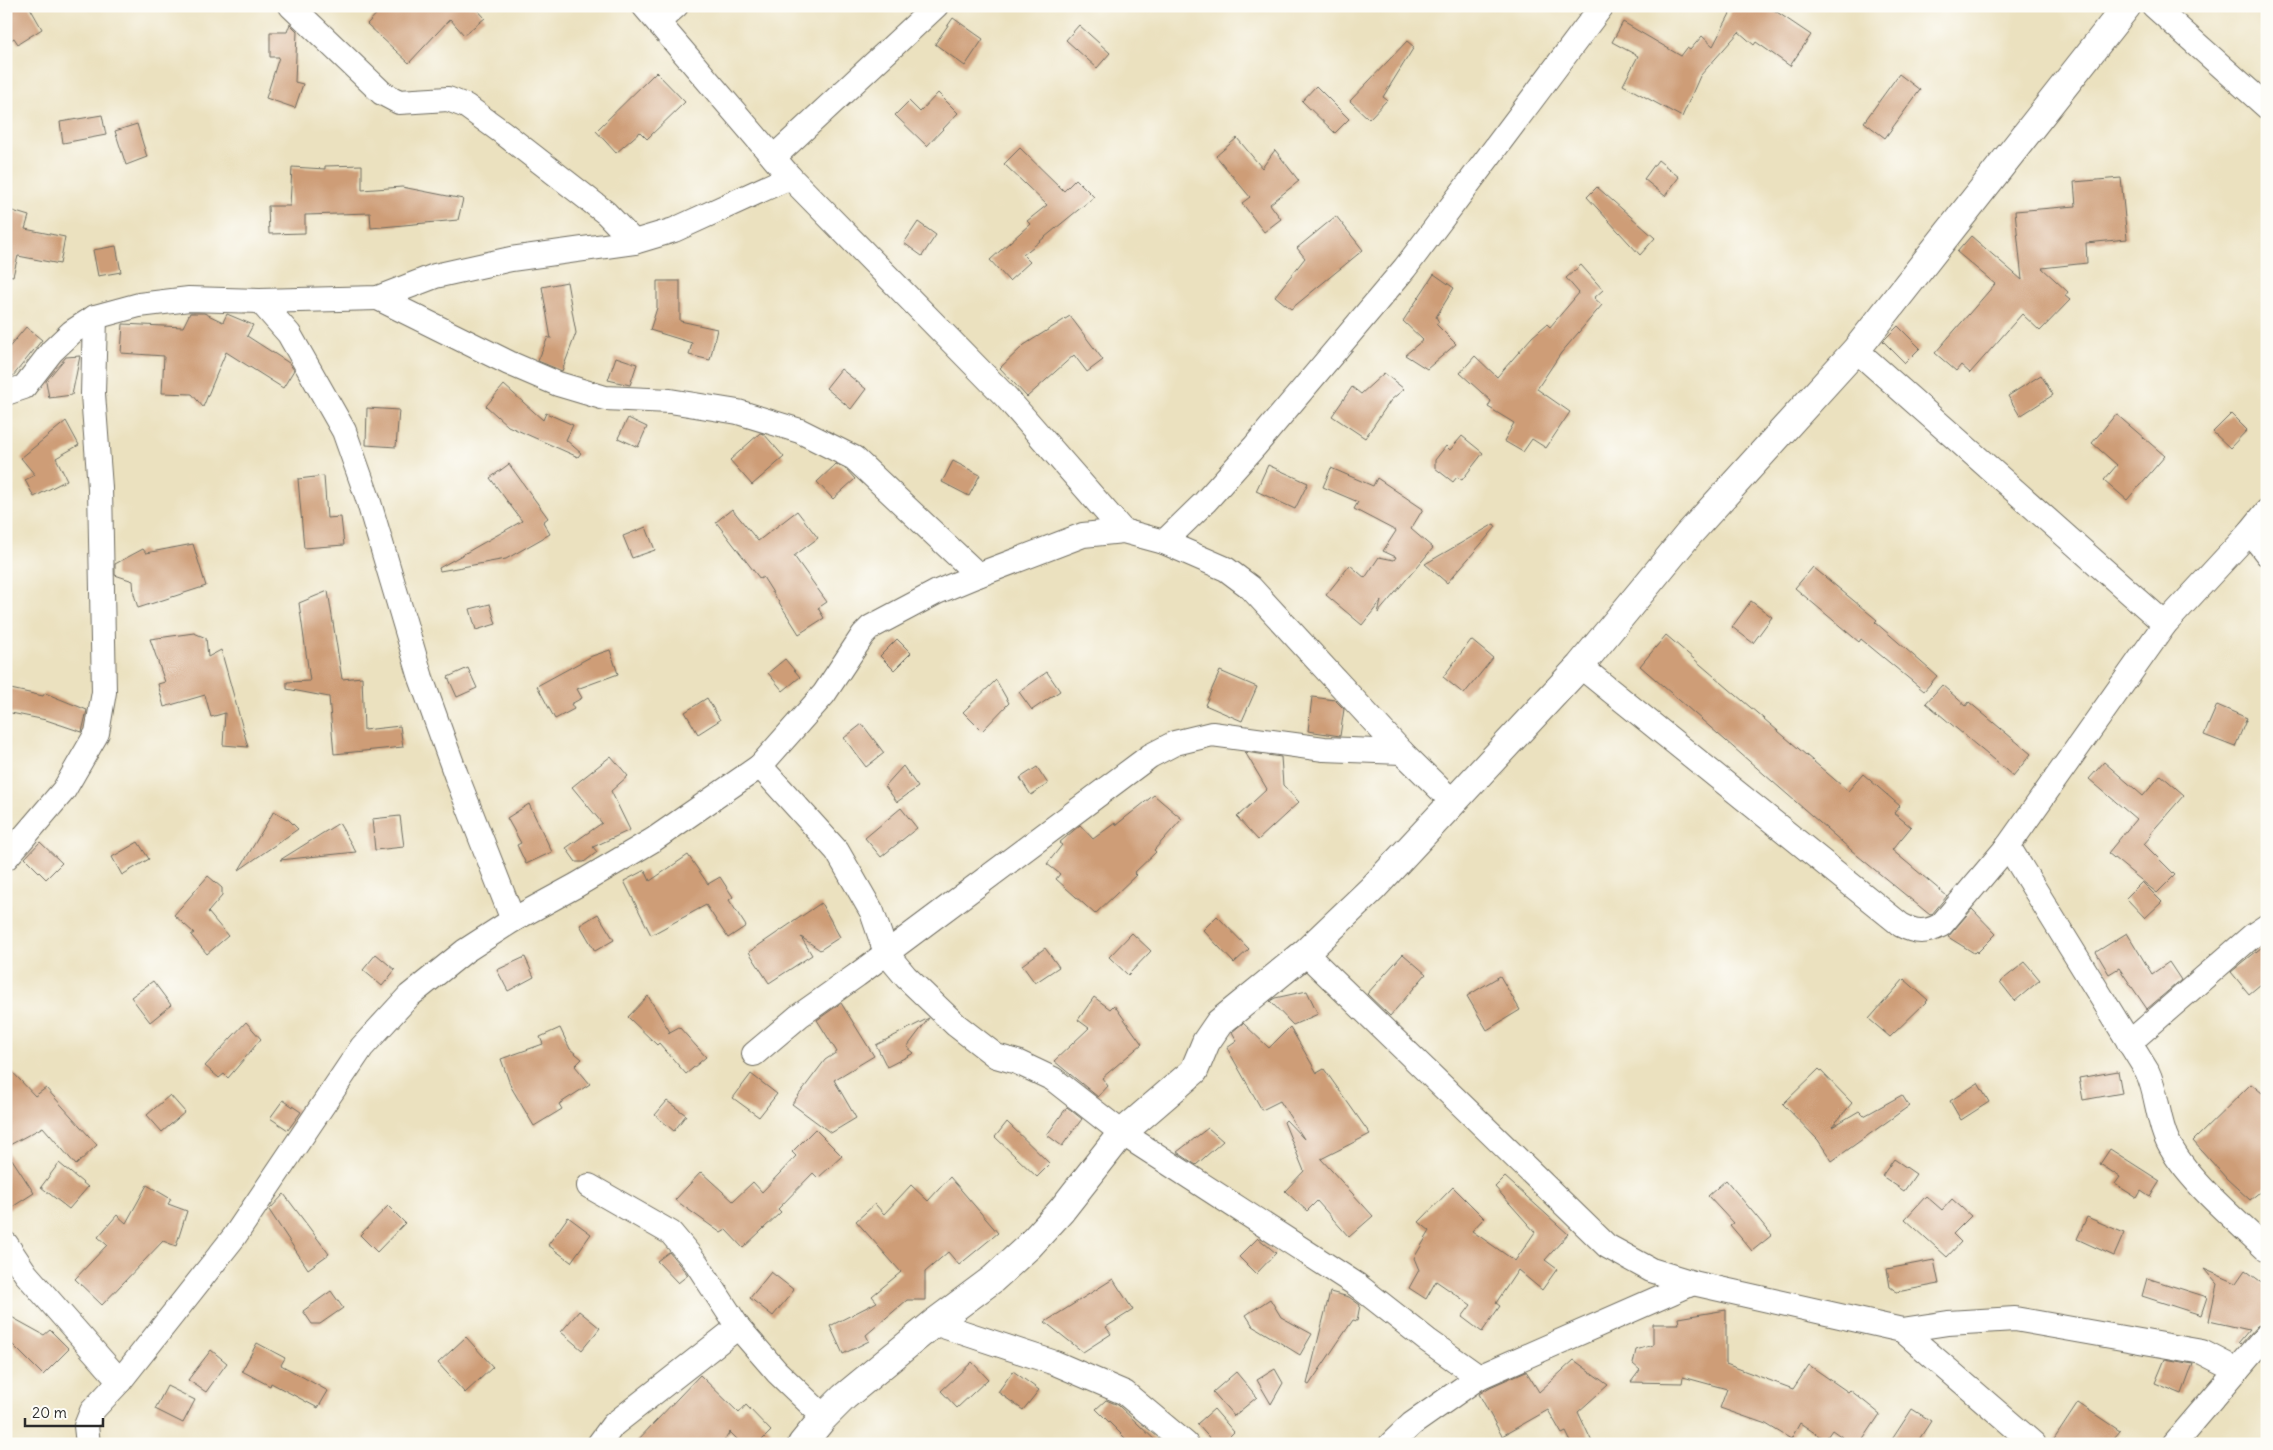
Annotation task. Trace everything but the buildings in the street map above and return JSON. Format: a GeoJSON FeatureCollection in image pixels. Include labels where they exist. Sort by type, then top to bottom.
{"type":"FeatureCollection","features":[{"type":"Feature","properties":{"kind":"street"},"geometry":{"type":"LineString","coordinates":[[290,6],[382,93],[399,102],[448,99],[466,106],[599,207],[634,242]]}},
{"type":"Feature","properties":{"kind":"street"},"geometry":{"type":"LineString","coordinates":[[676,6],[651,14],[790,177],[1006,397],[1123,531]]}},
{"type":"Feature","properties":{"kind":"street"},"geometry":{"type":"LineString","coordinates":[[774,157],[936,6]]}},
{"type":"Feature","properties":{"kind":"street"},"geometry":{"type":"LineString","coordinates":[[1164,542],[1205,502],[1405,268],[1602,6]]}},
{"type":"Feature","properties":{"kind":"street"},"geometry":{"type":"LineString","coordinates":[[802,1444],[824,1417],[934,1323],[993,1279],[1028,1247],[1061,1211],[1122,1133],[1194,1071],[1206,1042],[1218,1023],[1305,953],[1372,889],[1452,801],[1580,666],[1688,535],[1856,350],[2127,6]]}},
{"type":"Feature","properties":{"kind":"street"},"geometry":{"type":"LineString","coordinates":[[2154,6],[2267,107]]}},
{"type":"Feature","properties":{"kind":"street"},"geometry":{"type":"LineString","coordinates":[[6,393],[24,387],[52,351],[72,332],[95,317],[139,305],[189,299],[260,301],[378,298],[436,276],[511,259],[634,242],[674,230],[790,177]]}},
{"type":"Feature","properties":{"kind":"street"},"geometry":{"type":"LineString","coordinates":[[378,298],[500,359],[558,384],[605,398],[670,401],[738,412],[800,431],[854,458],[978,575]]}},
{"type":"Feature","properties":{"kind":"street"},"geometry":{"type":"LineString","coordinates":[[260,301],[288,334],[344,431],[366,496],[421,678],[512,920]]}},
{"type":"Feature","properties":{"kind":"street"},"geometry":{"type":"LineString","coordinates":[[6,858],[64,790],[98,733],[104,692],[100,488],[93,394],[95,317]]}},
{"type":"Feature","properties":{"kind":"street"},"geometry":{"type":"LineString","coordinates":[[1856,350],[2165,624]]}},
{"type":"Feature","properties":{"kind":"street"},"geometry":{"type":"LineString","coordinates":[[1580,666],[1901,925],[1910,930],[1921,932],[1932,930],[1941,925],[2008,846],[2165,624],[2267,512]]}},
{"type":"Feature","properties":{"kind":"street"},"geometry":{"type":"LineString","coordinates":[[88,1444],[86,1426],[92,1411],[120,1381],[234,1237],[362,1047],[409,996],[465,951],[512,920],[577,885],[653,840],[760,766],[824,694],[863,636],[871,628],[936,592],[1083,535],[1123,531],[1164,542],[1226,569],[1250,587],[1402,752],[1452,801]]}},
{"type":"Feature","properties":{"kind":"street"},"geometry":{"type":"LineString","coordinates":[[2250,532],[2267,554]]}},
{"type":"Feature","properties":{"kind":"street"},"geometry":{"type":"LineString","coordinates":[[754,1054],[798,1016],[1150,756],[1174,743],[1212,734],[1324,749],[1402,752]]}},
{"type":"Feature","properties":{"kind":"street"},"geometry":{"type":"LineString","coordinates":[[760,766],[838,851],[872,912],[886,952],[906,977],[949,1018],[996,1056],[1017,1062],[1054,1079],[1122,1133],[1357,1286],[1427,1340],[1479,1376]]}},
{"type":"Feature","properties":{"kind":"street"},"geometry":{"type":"LineString","coordinates":[[2008,846],[2152,1082],[2167,1140],[2179,1163],[2267,1250]]}},
{"type":"Feature","properties":{"kind":"street"},"geometry":{"type":"LineString","coordinates":[[2129,1042],[2245,942],[2267,926]]}},
{"type":"Feature","properties":{"kind":"street"},"geometry":{"type":"LineString","coordinates":[[1305,953],[1608,1246],[1651,1270],[1693,1283],[1902,1330],[1948,1324],[2015,1319],[2202,1352],[2237,1370]]}},
{"type":"Feature","properties":{"kind":"street"},"geometry":{"type":"LineString","coordinates":[[589,1186],[671,1232],[696,1264],[738,1328],[777,1372],[824,1417]]}},
{"type":"Feature","properties":{"kind":"street"},"geometry":{"type":"LineString","coordinates":[[6,1244],[26,1274],[120,1381]]}},
{"type":"Feature","properties":{"kind":"street"},"geometry":{"type":"LineString","coordinates":[[1391,1444],[1412,1424],[1479,1376],[1693,1283]]}},
{"type":"Feature","properties":{"kind":"street"},"geometry":{"type":"LineString","coordinates":[[934,1323],[1054,1363],[1125,1393],[1186,1444]]}},
{"type":"Feature","properties":{"kind":"street"},"geometry":{"type":"LineString","coordinates":[[599,1444],[613,1426],[738,1328]]}},
{"type":"Feature","properties":{"kind":"street"},"geometry":{"type":"LineString","coordinates":[[1902,1330],[2034,1444]]}},
{"type":"Feature","properties":{"kind":"street"},"geometry":{"type":"LineString","coordinates":[[2174,1444],[2267,1335]]}}]}
